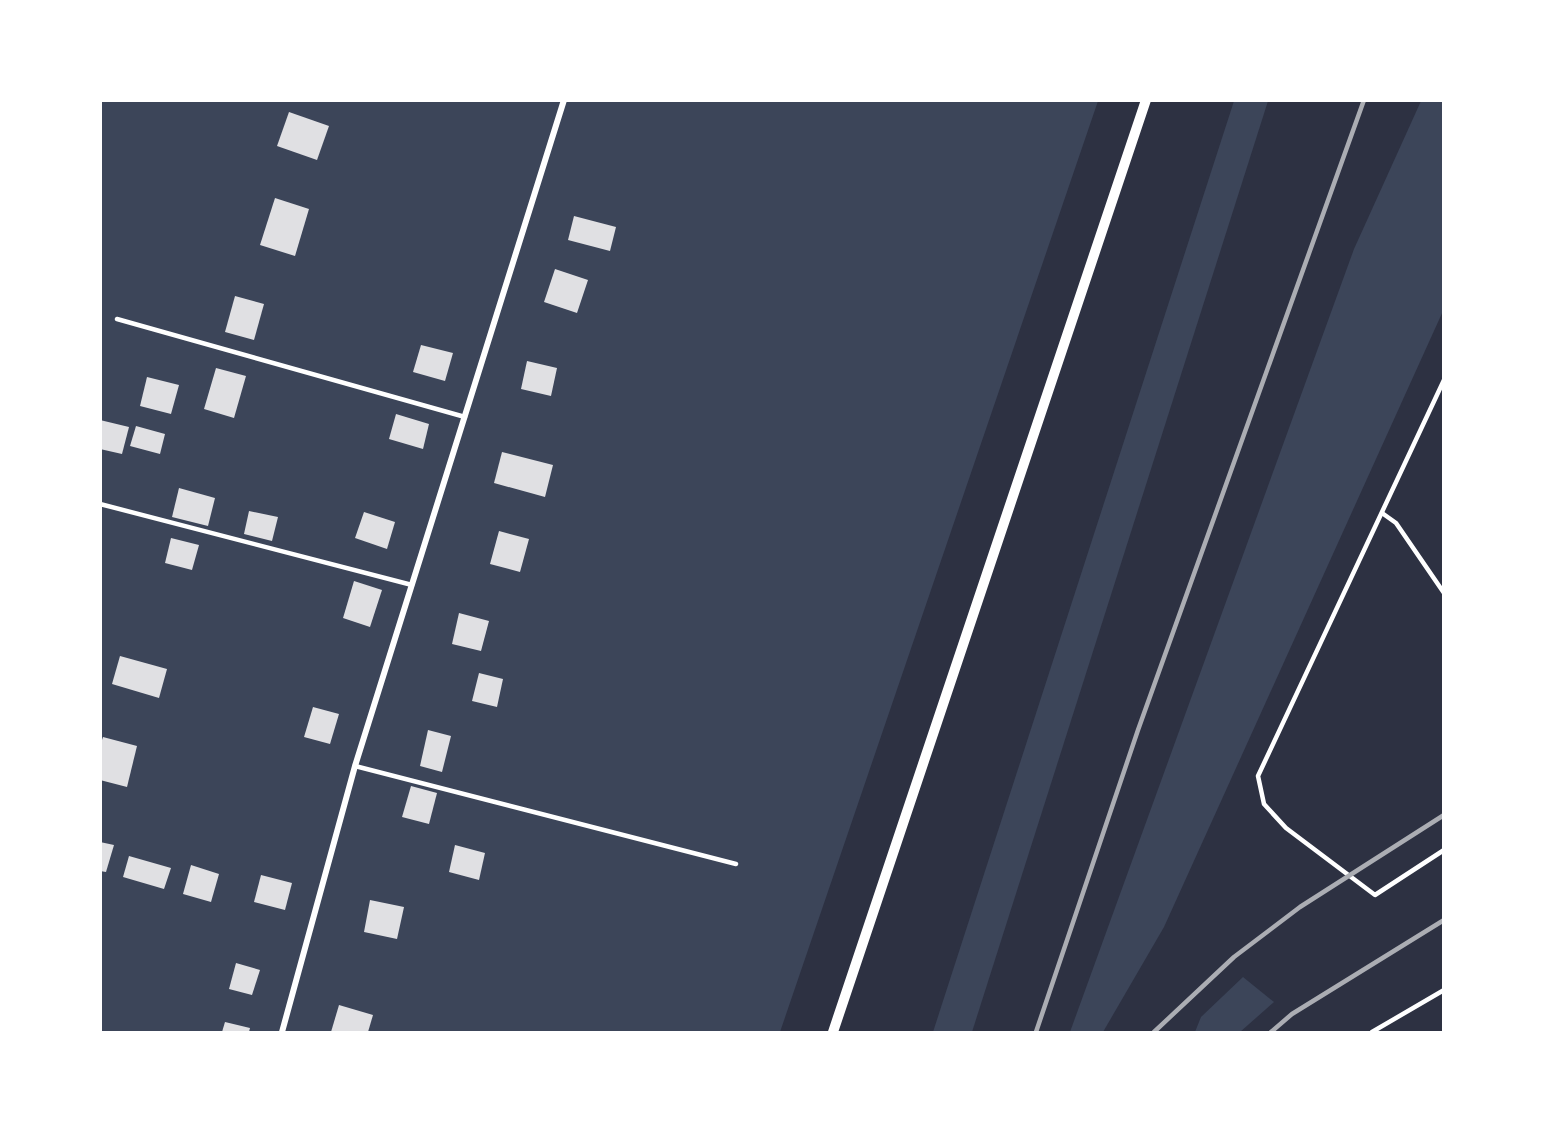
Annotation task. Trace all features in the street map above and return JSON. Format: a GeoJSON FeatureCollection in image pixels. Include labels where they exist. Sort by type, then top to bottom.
{"type":"FeatureCollection","features":[{"type":"Feature","properties":{"kind":"street"},"geometry":{"type":"LineString","coordinates":[[282,1032],[355,766],[564,100]]}},
{"type":"Feature","properties":{"kind":"street"},"geometry":{"type":"LineString","coordinates":[[833,1032],[1146,100]]}},
{"type":"Feature","properties":{"kind":"lane"},"geometry":{"type":"LineString","coordinates":[[117,319],[465,417]]}},
{"type":"Feature","properties":{"kind":"lane"},"geometry":{"type":"LineString","coordinates":[[1443,380],[1258,776],[1264,804],[1286,828],[1375,895],[1443,850]]}},
{"type":"Feature","properties":{"kind":"lane"},"geometry":{"type":"LineString","coordinates":[[100,504],[412,585]]}},
{"type":"Feature","properties":{"kind":"lane"},"geometry":{"type":"LineString","coordinates":[[1382,513],[1396,523],[1443,593]]}},
{"type":"Feature","properties":{"kind":"lane"},"geometry":{"type":"LineString","coordinates":[[355,766],[736,864]]}},
{"type":"Feature","properties":{"kind":"lane"},"geometry":{"type":"LineString","coordinates":[[1372,1032],[1443,990]]}},
{"type":"Feature","properties":{"kind":"shaded area"},"geometry":{"type":"Polygon","coordinates":[[[100,101],[1098,101],[780,1032],[101,1032],[100,101]]]}},
{"type":"Feature","properties":{"kind":"shaded area"},"geometry":{"type":"Polygon","coordinates":[[[1234,101],[1268,101],[972,1032],[933,1032],[1234,101]]]}},
{"type":"Feature","properties":{"kind":"shaded area"},"geometry":{"type":"Polygon","coordinates":[[[1421,101],[1443,101],[1443,311],[1164,927],[1103,1032],[1070,1032],[1354,249],[1421,101]]]}},
{"type":"Feature","properties":{"kind":"shaded area"},"geometry":{"type":"Polygon","coordinates":[[[1243,977],[1274,1002],[1240,1032],[1195,1032],[1201,1017],[1243,977]]]}},
{"type":"Feature","properties":{"kind":"building"},"geometry":{"type":"Polygon","coordinates":[[[289,112],[329,126],[317,160],[277,146],[289,112]]]}},
{"type":"Feature","properties":{"kind":"building"},"geometry":{"type":"Polygon","coordinates":[[[275,198],[309,209],[295,256],[260,245],[275,198]]]}},
{"type":"Feature","properties":{"kind":"building"},"geometry":{"type":"Polygon","coordinates":[[[574,216],[616,227],[610,251],[568,240],[574,216]]]}},
{"type":"Feature","properties":{"kind":"building"},"geometry":{"type":"Polygon","coordinates":[[[555,269],[588,280],[577,313],[544,302],[555,269]]]}},
{"type":"Feature","properties":{"kind":"building"},"geometry":{"type":"Polygon","coordinates":[[[235,296],[264,304],[254,340],[225,332],[235,296]]]}},
{"type":"Feature","properties":{"kind":"building"},"geometry":{"type":"Polygon","coordinates":[[[421,345],[453,353],[445,381],[413,372],[421,345]]]}},
{"type":"Feature","properties":{"kind":"building"},"geometry":{"type":"Polygon","coordinates":[[[527,361],[557,368],[551,396],[521,389],[527,361]]]}},
{"type":"Feature","properties":{"kind":"building"},"geometry":{"type":"Polygon","coordinates":[[[216,368],[246,376],[234,418],[204,409],[216,368]]]}},
{"type":"Feature","properties":{"kind":"building"},"geometry":{"type":"Polygon","coordinates":[[[147,377],[179,385],[171,414],[140,406],[147,377]]]}},
{"type":"Feature","properties":{"kind":"building"},"geometry":{"type":"Polygon","coordinates":[[[396,414],[429,424],[423,449],[389,439],[396,414]]]}},
{"type":"Feature","properties":{"kind":"building"},"geometry":{"type":"Polygon","coordinates":[[[100,420],[129,427],[122,454],[100,449],[100,420]]]}},
{"type":"Feature","properties":{"kind":"building"},"geometry":{"type":"Polygon","coordinates":[[[136,426],[165,434],[160,454],[130,446],[136,426]]]}},
{"type":"Feature","properties":{"kind":"building"},"geometry":{"type":"Polygon","coordinates":[[[502,452],[553,465],[545,497],[494,483],[502,452]]]}},
{"type":"Feature","properties":{"kind":"building"},"geometry":{"type":"Polygon","coordinates":[[[179,488],[215,498],[208,526],[172,517],[179,488]]]}},
{"type":"Feature","properties":{"kind":"building"},"geometry":{"type":"Polygon","coordinates":[[[249,511],[278,517],[272,541],[244,534],[249,511]]]}},
{"type":"Feature","properties":{"kind":"building"},"geometry":{"type":"Polygon","coordinates":[[[364,512],[395,522],[387,549],[355,538],[364,512]]]}},
{"type":"Feature","properties":{"kind":"building"},"geometry":{"type":"Polygon","coordinates":[[[499,531],[529,539],[520,572],[490,564],[499,531]]]}},
{"type":"Feature","properties":{"kind":"building"},"geometry":{"type":"Polygon","coordinates":[[[171,538],[199,545],[192,570],[165,563],[171,538]]]}},
{"type":"Feature","properties":{"kind":"building"},"geometry":{"type":"Polygon","coordinates":[[[354,581],[382,590],[370,627],[343,618],[354,581]]]}},
{"type":"Feature","properties":{"kind":"building"},"geometry":{"type":"Polygon","coordinates":[[[459,613],[489,621],[481,651],[452,644],[459,613]]]}},
{"type":"Feature","properties":{"kind":"building"},"geometry":{"type":"Polygon","coordinates":[[[120,656],[167,669],[159,698],[112,684],[120,656]]]}},
{"type":"Feature","properties":{"kind":"building"},"geometry":{"type":"Polygon","coordinates":[[[479,673],[503,679],[497,707],[472,701],[479,673]]]}},
{"type":"Feature","properties":{"kind":"building"},"geometry":{"type":"Polygon","coordinates":[[[313,707],[339,714],[330,744],[304,737],[313,707]]]}},
{"type":"Feature","properties":{"kind":"building"},"geometry":{"type":"Polygon","coordinates":[[[428,730],[451,736],[442,772],[420,766],[428,730]]]}},
{"type":"Feature","properties":{"kind":"building"},"geometry":{"type":"Polygon","coordinates":[[[103,737],[137,746],[127,787],[100,780],[100,746],[103,737]]]}},
{"type":"Feature","properties":{"kind":"building"},"geometry":{"type":"Polygon","coordinates":[[[411,786],[437,793],[429,824],[402,817],[411,786]]]}},
{"type":"Feature","properties":{"kind":"building"},"geometry":{"type":"Polygon","coordinates":[[[100,842],[114,845],[106,872],[100,871],[100,842]]]}},
{"type":"Feature","properties":{"kind":"building"},"geometry":{"type":"Polygon","coordinates":[[[455,845],[485,853],[479,880],[449,872],[455,845]]]}},
{"type":"Feature","properties":{"kind":"building"},"geometry":{"type":"Polygon","coordinates":[[[129,856],[171,868],[164,889],[123,877],[129,856]]]}},
{"type":"Feature","properties":{"kind":"building"},"geometry":{"type":"Polygon","coordinates":[[[191,865],[219,874],[211,902],[183,894],[191,865]]]}},
{"type":"Feature","properties":{"kind":"building"},"geometry":{"type":"Polygon","coordinates":[[[261,875],[292,883],[285,910],[254,902],[261,875]]]}},
{"type":"Feature","properties":{"kind":"building"},"geometry":{"type":"Polygon","coordinates":[[[370,900],[404,907],[397,939],[364,932],[370,900]]]}},
{"type":"Feature","properties":{"kind":"building"},"geometry":{"type":"Polygon","coordinates":[[[236,963],[260,970],[252,995],[229,989],[236,963]]]}},
{"type":"Feature","properties":{"kind":"building"},"geometry":{"type":"Polygon","coordinates":[[[339,1005],[373,1015],[368,1032],[331,1032],[339,1005]]]}},
{"type":"Feature","properties":{"kind":"building"},"geometry":{"type":"Polygon","coordinates":[[[225,1022],[250,1028],[249,1032],[222,1032],[225,1022]]]}},
{"type":"Feature","properties":{"kind":"railway"},"geometry":{"type":"LineString","coordinates":[[1036,1032],[1138,730],[1364,100]]}},
{"type":"Feature","properties":{"kind":"railway"},"geometry":{"type":"LineString","coordinates":[[1154,1032],[1234,957],[1300,907],[1444,815]]}},
{"type":"Feature","properties":{"kind":"railway"},"geometry":{"type":"LineString","coordinates":[[1271,1032],[1292,1014],[1444,920]]}}]}
